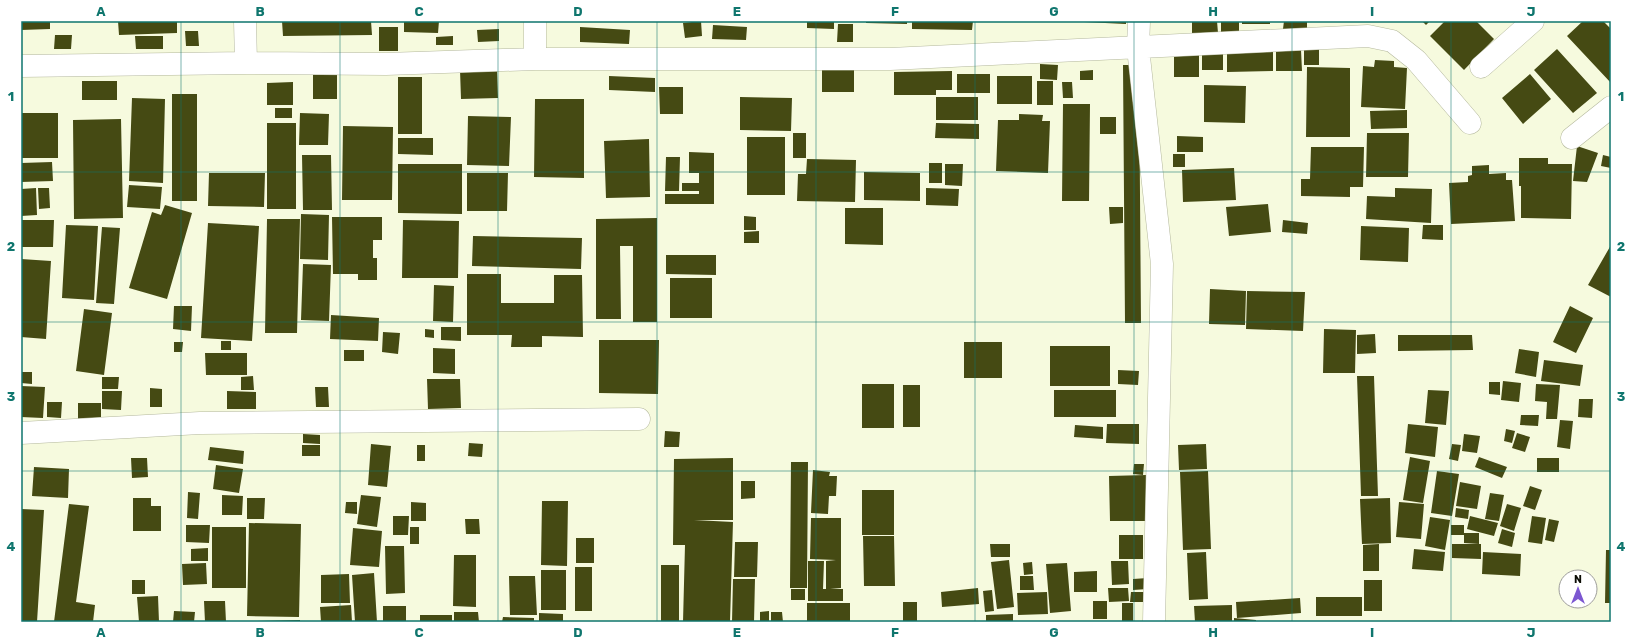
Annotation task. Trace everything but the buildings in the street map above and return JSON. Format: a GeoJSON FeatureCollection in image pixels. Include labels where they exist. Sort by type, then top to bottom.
{"type":"FeatureCollection","features":[{"type":"Feature","properties":{"kind":"street"},"geometry":{"type":"LineString","coordinates":[[245,21],[246,63]]}},
{"type":"Feature","properties":{"kind":"street"},"geometry":{"type":"LineString","coordinates":[[535,59],[536,21]]}},
{"type":"Feature","properties":{"kind":"street"},"geometry":{"type":"LineString","coordinates":[[1138,21],[1138,48],[1162,264],[1154,622]]}},
{"type":"Feature","properties":{"kind":"street"},"geometry":{"type":"LineString","coordinates":[[1481,67],[1533,21]]}},
{"type":"Feature","properties":{"kind":"street"},"geometry":{"type":"LineString","coordinates":[[21,66],[246,63],[386,64],[535,59],[890,59],[1368,36],[1392,41],[1416,60],[1470,123]]}},
{"type":"Feature","properties":{"kind":"street"},"geometry":{"type":"LineString","coordinates":[[1572,138],[1611,107]]}},
{"type":"Feature","properties":{"kind":"street"},"geometry":{"type":"LineString","coordinates":[[21,433],[200,423],[639,419]]}}]}
